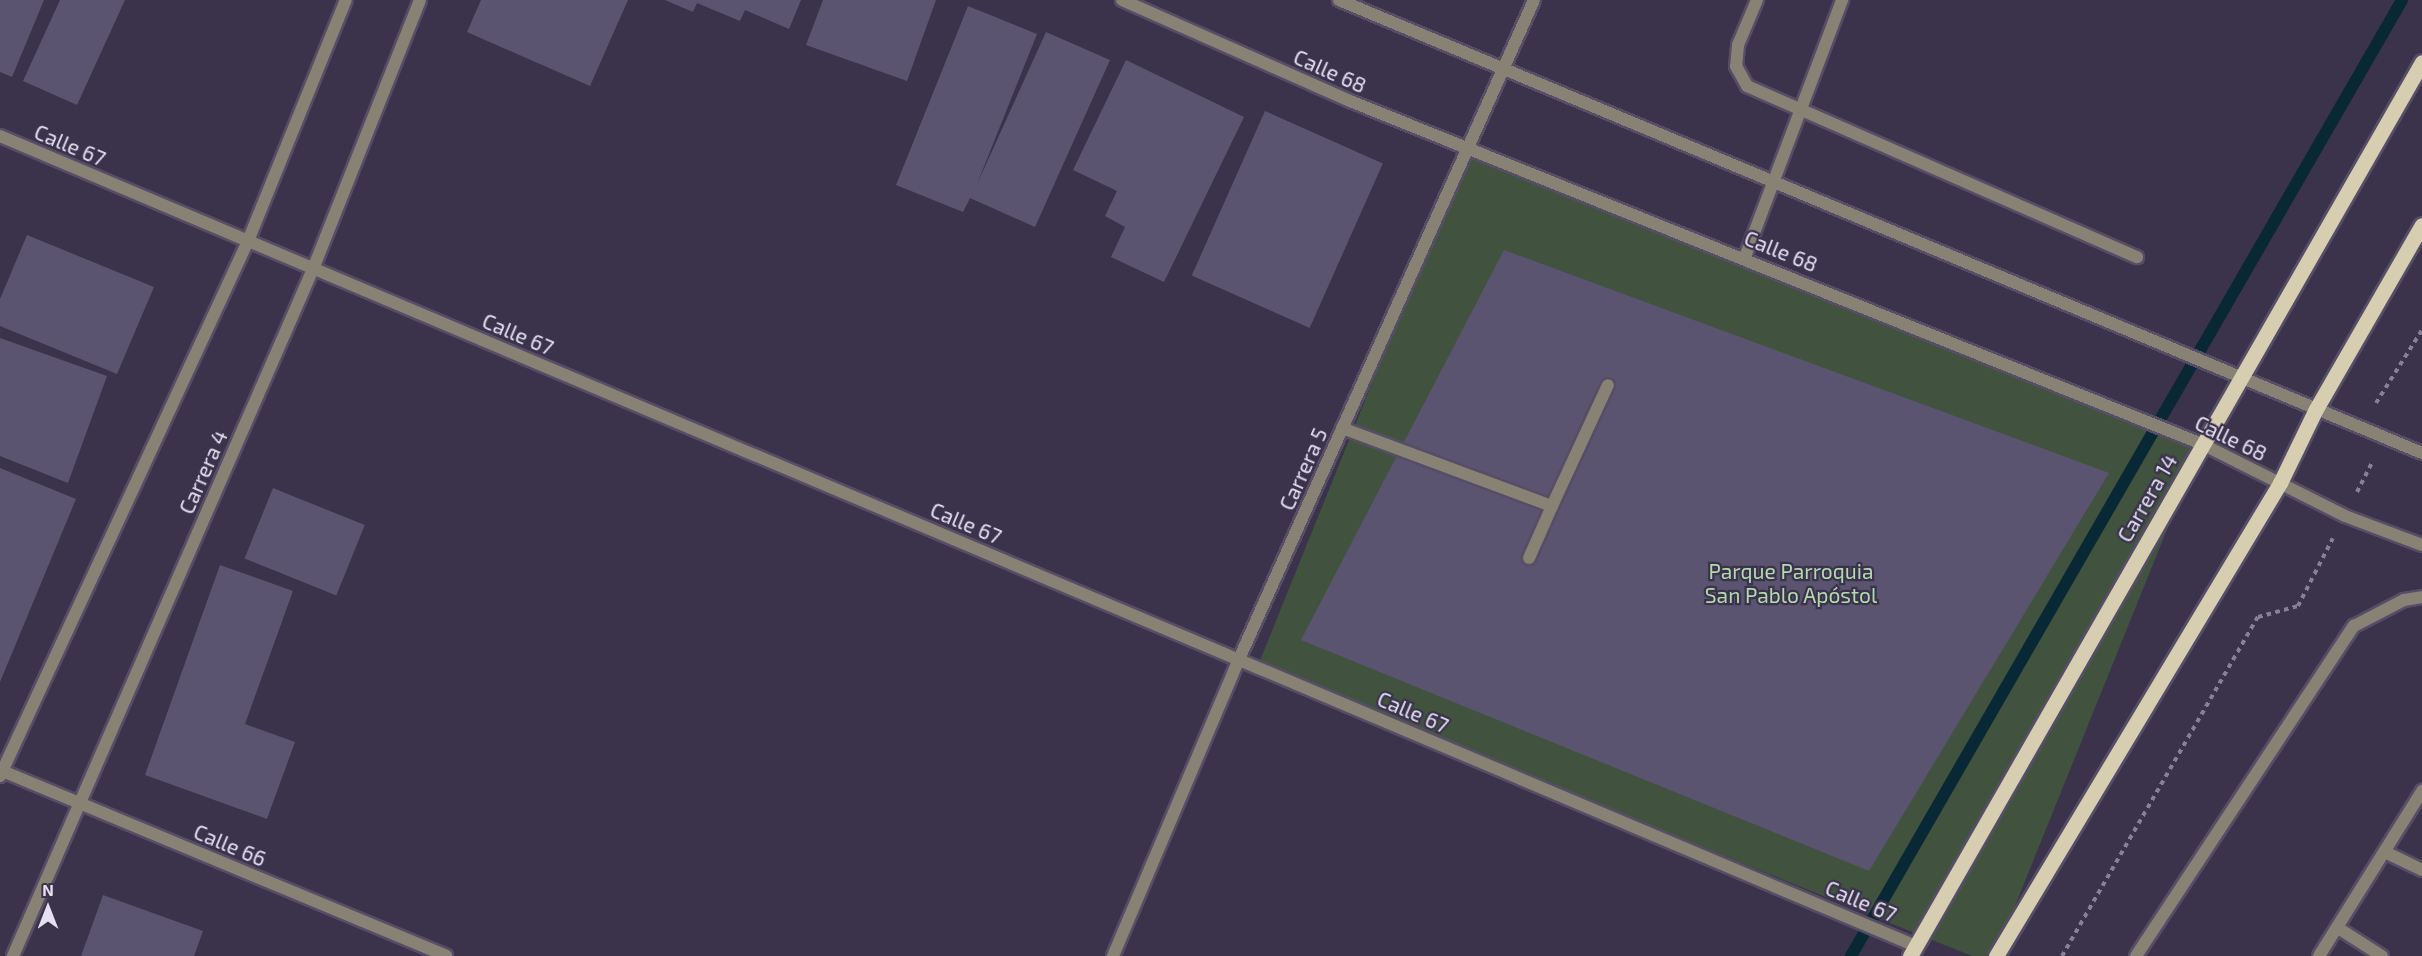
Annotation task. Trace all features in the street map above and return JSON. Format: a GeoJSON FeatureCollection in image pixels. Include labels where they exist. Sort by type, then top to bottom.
{"type":"FeatureCollection","features":[{"type":"Feature","properties":{"kind":"main road","name":"Carrera 14"},"geometry":{"type":"LineString","coordinates":[[1913,951],[2202,444],[2240,373],[2422,62]]}},
{"type":"Feature","properties":{"kind":"main road"},"geometry":{"type":"LineString","coordinates":[[1996,956],[2280,483],[2316,409],[2422,225]]}},
{"type":"Feature","properties":{"kind":"street"},"geometry":{"type":"LineString","coordinates":[[1,773],[248,241],[346,0]]}},
{"type":"Feature","properties":{"kind":"street","name":"Carrera 4"},"geometry":{"type":"LineString","coordinates":[[13,956],[78,802],[314,269],[420,0]]}},
{"type":"Feature","properties":{"kind":"street","name":"Calle 68"},"geometry":{"type":"LineString","coordinates":[[1122,0],[1467,148],[1745,257],[2202,444],[2345,516],[2422,545]]}},
{"type":"Feature","properties":{"kind":"street"},"geometry":{"type":"LineString","coordinates":[[1339,0],[1771,184],[2240,373],[2316,409],[2422,453]]}},
{"type":"Feature","properties":{"kind":"street","name":"Carrera 5"},"geometry":{"type":"LineString","coordinates":[[1113,956],[1239,659],[1534,0]]}},
{"type":"Feature","properties":{"kind":"street"},"geometry":{"type":"LineString","coordinates":[[1757,0],[1738,45],[1736,66],[1748,86],[1798,112],[2137,256]]}},
{"type":"Feature","properties":{"kind":"street"},"geometry":{"type":"LineString","coordinates":[[1745,257],[1842,0]]}},
{"type":"Feature","properties":{"kind":"street","name":"Calle 67"},"geometry":{"type":"LineString","coordinates":[[0,136],[1882,931],[1913,951]]}},
{"type":"Feature","properties":{"kind":"street"},"geometry":{"type":"LineString","coordinates":[[1529,558],[1608,385]]}},
{"type":"Feature","properties":{"kind":"street"},"geometry":{"type":"LineString","coordinates":[[1342,428],[1552,506]]}},
{"type":"Feature","properties":{"kind":"street"},"geometry":{"type":"LineString","coordinates":[[2136,956],[2354,626],[2404,600],[2422,597]]}},
{"type":"Feature","properties":{"kind":"street","name":"Calle 66"},"geometry":{"type":"LineString","coordinates":[[1,773],[78,802],[446,956]]}},
{"type":"Feature","properties":{"kind":"street"},"geometry":{"type":"LineString","coordinates":[[2319,956],[2422,791]]}},
{"type":"Feature","properties":{"kind":"street"},"geometry":{"type":"LineString","coordinates":[[2385,852],[2422,870]]}},
{"type":"Feature","properties":{"kind":"street"},"geometry":{"type":"LineString","coordinates":[[2338,928],[2382,956]]}},
{"type":"Feature","properties":{"kind":"path"},"geometry":{"type":"LineString","coordinates":[[2062,956],[2258,617],[2298,606],[2386,438],[2370,413],[2422,330]]}},
{"type":"Feature","properties":{"kind":"green space","name":"Parque Parroquia San Pablo Apóstol"},"geometry":{"type":"Polygon","coordinates":[[[1467,148],[2201,445],[1995,956],[1972,956],[1257,667],[1467,148]]]}},
{"type":"Feature","properties":{"kind":"building"},"geometry":{"type":"Polygon","coordinates":[[[0,0],[44,0],[12,77],[0,72],[0,0]]]}},
{"type":"Feature","properties":{"kind":"building"},"geometry":{"type":"Polygon","coordinates":[[[60,0],[125,0],[77,105],[23,81],[60,0]]]}},
{"type":"Feature","properties":{"kind":"building"},"geometry":{"type":"Polygon","coordinates":[[[481,0],[628,0],[590,86],[467,32],[481,0]]]}},
{"type":"Feature","properties":{"kind":"building"},"geometry":{"type":"Polygon","coordinates":[[[665,0],[801,0],[789,29],[745,10],[740,21],[697,3],[693,12],[665,0]]]}},
{"type":"Feature","properties":{"kind":"building"},"geometry":{"type":"Polygon","coordinates":[[[823,0],[936,0],[907,81],[806,45],[823,0]]]}},
{"type":"Feature","properties":{"kind":"building"},"geometry":{"type":"Polygon","coordinates":[[[968,6],[1037,34],[977,184],[1046,32],[1110,60],[1035,227],[970,198],[963,212],[896,185],[968,6]]]}},
{"type":"Feature","properties":{"kind":"building"},"geometry":{"type":"Polygon","coordinates":[[[1126,60],[1244,117],[1164,282],[1111,257],[1125,227],[1105,216],[1117,191],[1073,170],[1126,60]]]}},
{"type":"Feature","properties":{"kind":"building"},"geometry":{"type":"Polygon","coordinates":[[[1265,111],[1383,163],[1310,328],[1192,275],[1265,111]]]}},
{"type":"Feature","properties":{"kind":"building"},"geometry":{"type":"Polygon","coordinates":[[[27,235],[154,287],[117,374],[0,326],[0,299],[27,235]]]}},
{"type":"Feature","properties":{"kind":"building","name":"Parque Parroquia San Pablo Apóstol"},"geometry":{"type":"Polygon","coordinates":[[[1504,250],[2109,473],[1869,871],[1301,640],[1504,250]]]}},
{"type":"Feature","properties":{"kind":"building"},"geometry":{"type":"Polygon","coordinates":[[[0,338],[107,376],[68,483],[0,456],[0,338]]]}},
{"type":"Feature","properties":{"kind":"building"},"geometry":{"type":"Polygon","coordinates":[[[0,468],[76,499],[0,682],[0,468]]]}},
{"type":"Feature","properties":{"kind":"building"},"geometry":{"type":"Polygon","coordinates":[[[273,488],[365,525],[336,596],[245,558],[273,488]]]}},
{"type":"Feature","properties":{"kind":"building"},"geometry":{"type":"Polygon","coordinates":[[[220,565],[293,591],[245,724],[295,742],[267,819],[145,775],[220,565]]]}},
{"type":"Feature","properties":{"kind":"building"},"geometry":{"type":"Polygon","coordinates":[[[103,895],[203,931],[194,956],[81,956],[103,895]]]}},
{"type":"Feature","properties":{"kind":"waterway"},"geometry":{"type":"LineString","coordinates":[[1851,956],[2402,0]]}}]}
